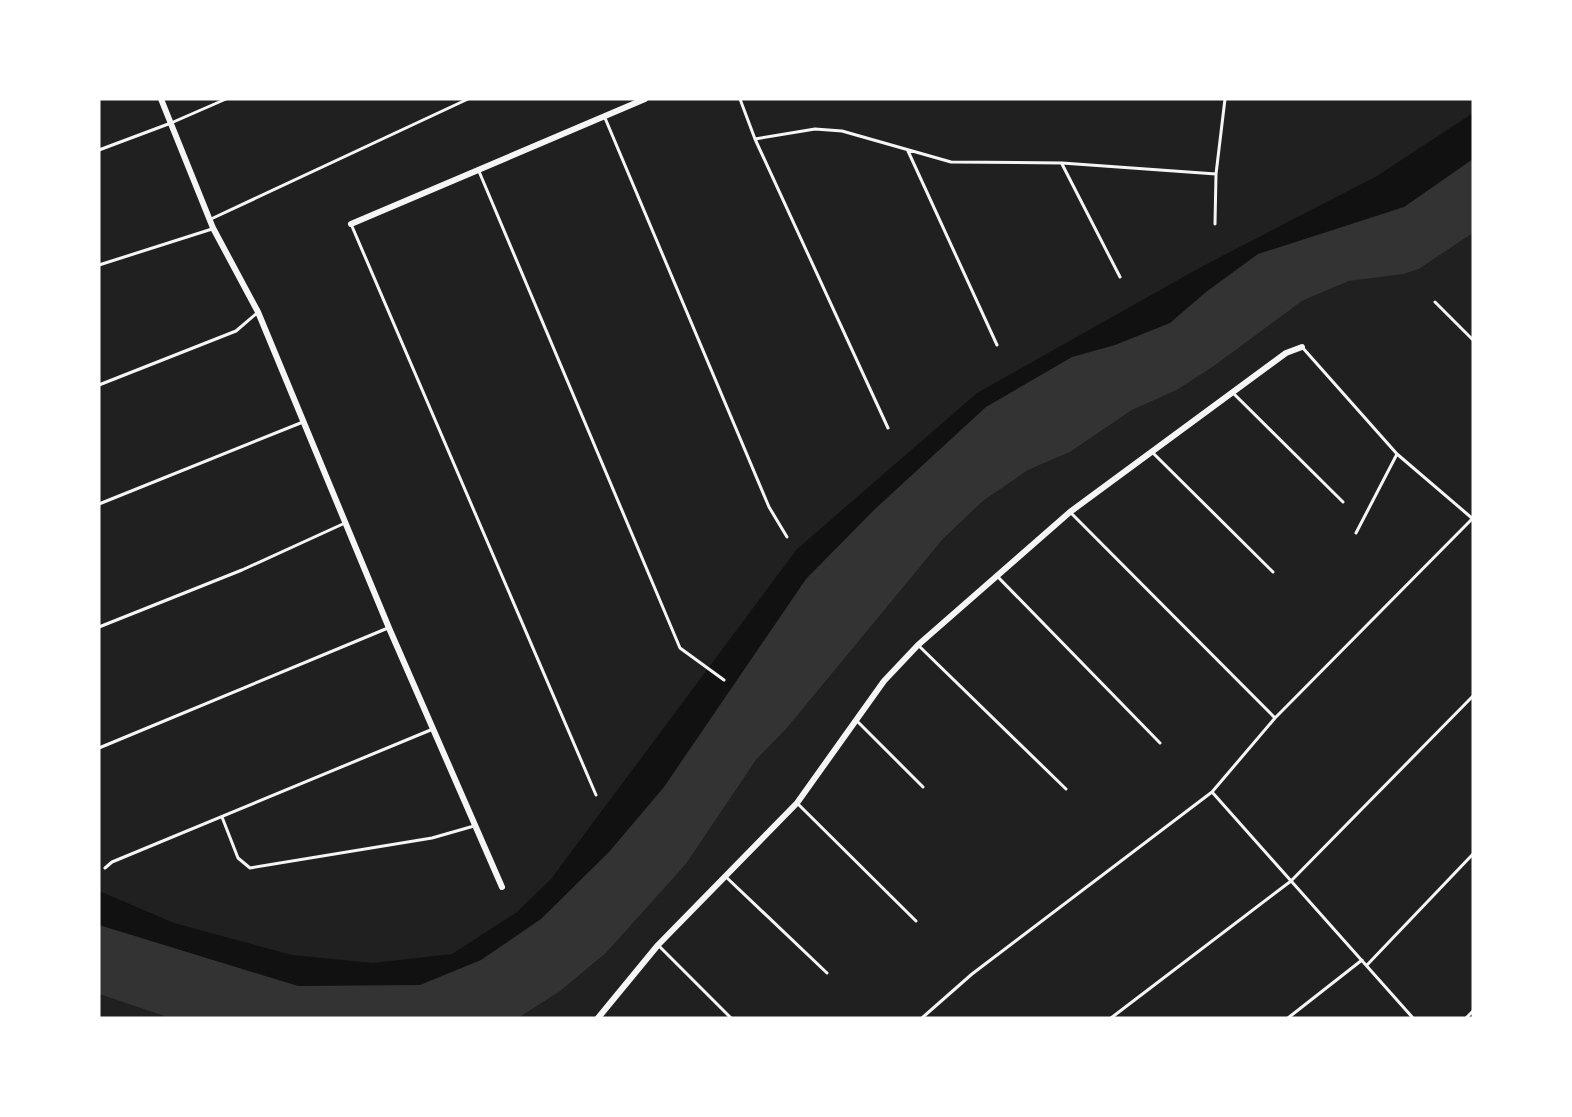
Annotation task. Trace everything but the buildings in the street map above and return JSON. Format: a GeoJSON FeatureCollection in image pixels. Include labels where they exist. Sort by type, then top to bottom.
{"type":"FeatureCollection","features":[{"type":"Feature","properties":{"kind":"street"},"geometry":{"type":"LineString","coordinates":[[161,99],[213,228],[258,312],[389,628],[502,887]]}},
{"type":"Feature","properties":{"kind":"street"},"geometry":{"type":"LineString","coordinates":[[351,224],[645,99]]}},
{"type":"Feature","properties":{"kind":"street"},"geometry":{"type":"LineString","coordinates":[[598,1018],[658,945],[724,874],[796,803],[884,681],[918,645],[1070,512],[1286,353],[1302,347]]}},
{"type":"Feature","properties":{"kind":"lane"},"geometry":{"type":"LineString","coordinates":[[99,150],[226,99]]}},
{"type":"Feature","properties":{"kind":"lane"},"geometry":{"type":"LineString","coordinates":[[211,219],[468,99]]}},
{"type":"Feature","properties":{"kind":"lane"},"geometry":{"type":"LineString","coordinates":[[740,99],[755,139],[888,428]]}},
{"type":"Feature","properties":{"kind":"lane"},"geometry":{"type":"LineString","coordinates":[[1215,224],[1216,174],[1225,99]]}},
{"type":"Feature","properties":{"kind":"lane"},"geometry":{"type":"LineString","coordinates":[[604,116],[769,507],[787,537]]}},
{"type":"Feature","properties":{"kind":"lane"},"geometry":{"type":"LineString","coordinates":[[755,139],[815,129],[842,131],[951,162],[1062,163],[1216,174]]}},
{"type":"Feature","properties":{"kind":"lane"},"geometry":{"type":"LineString","coordinates":[[908,151],[997,345]]}},
{"type":"Feature","properties":{"kind":"lane"},"geometry":{"type":"LineString","coordinates":[[1062,163],[1120,277]]}},
{"type":"Feature","properties":{"kind":"lane"},"geometry":{"type":"LineString","coordinates":[[478,169],[680,648],[724,680]]}},
{"type":"Feature","properties":{"kind":"lane"},"geometry":{"type":"LineString","coordinates":[[351,224],[596,795]]}},
{"type":"Feature","properties":{"kind":"lane"},"geometry":{"type":"LineString","coordinates":[[99,265],[213,228]]}},
{"type":"Feature","properties":{"kind":"lane"},"geometry":{"type":"LineString","coordinates":[[1435,302],[1473,340]]}},
{"type":"Feature","properties":{"kind":"lane"},"geometry":{"type":"LineString","coordinates":[[99,385],[236,331],[258,312]]}},
{"type":"Feature","properties":{"kind":"lane"},"geometry":{"type":"LineString","coordinates":[[921,1018],[972,974],[1212,792],[1275,718],[1473,518],[1397,454],[1302,347]]}},
{"type":"Feature","properties":{"kind":"lane"},"geometry":{"type":"LineString","coordinates":[[1233,392],[1342,502]]}},
{"type":"Feature","properties":{"kind":"lane"},"geometry":{"type":"LineString","coordinates":[[99,504],[304,422]]}},
{"type":"Feature","properties":{"kind":"lane"},"geometry":{"type":"LineString","coordinates":[[1151,452],[1273,572]]}},
{"type":"Feature","properties":{"kind":"lane"},"geometry":{"type":"LineString","coordinates":[[1356,533],[1397,454]]}},
{"type":"Feature","properties":{"kind":"lane"},"geometry":{"type":"LineString","coordinates":[[1070,512],[1275,718]]}},
{"type":"Feature","properties":{"kind":"lane"},"geometry":{"type":"LineString","coordinates":[[99,627],[242,570],[345,523]]}},
{"type":"Feature","properties":{"kind":"lane"},"geometry":{"type":"LineString","coordinates":[[996,575],[1160,743]]}},
{"type":"Feature","properties":{"kind":"lane"},"geometry":{"type":"LineString","coordinates":[[99,748],[389,628]]}},
{"type":"Feature","properties":{"kind":"lane"},"geometry":{"type":"LineString","coordinates":[[918,645],[1066,789]]}},
{"type":"Feature","properties":{"kind":"lane"},"geometry":{"type":"LineString","coordinates":[[1111,1018],[1291,881],[1473,696]]}},
{"type":"Feature","properties":{"kind":"lane"},"geometry":{"type":"LineString","coordinates":[[855,720],[923,788]]}},
{"type":"Feature","properties":{"kind":"lane"},"geometry":{"type":"LineString","coordinates":[[105,868],[112,862],[433,729]]}},
{"type":"Feature","properties":{"kind":"lane"},"geometry":{"type":"LineString","coordinates":[[1212,792],[1413,1018]]}},
{"type":"Feature","properties":{"kind":"lane"},"geometry":{"type":"LineString","coordinates":[[796,803],[916,921]]}},
{"type":"Feature","properties":{"kind":"lane"},"geometry":{"type":"LineString","coordinates":[[222,817],[238,858],[250,868],[432,838],[474,826]]}},
{"type":"Feature","properties":{"kind":"lane"},"geometry":{"type":"LineString","coordinates":[[1367,965],[1473,854]]}},
{"type":"Feature","properties":{"kind":"lane"},"geometry":{"type":"LineString","coordinates":[[724,874],[827,973]]}},
{"type":"Feature","properties":{"kind":"lane"},"geometry":{"type":"LineString","coordinates":[[658,945],[731,1018]]}},
{"type":"Feature","properties":{"kind":"lane"},"geometry":{"type":"LineString","coordinates":[[1288,1018],[1362,960]]}},
{"type":"Feature","properties":{"kind":"lane"},"geometry":{"type":"LineString","coordinates":[[1466,1018],[1473,1011]]}},
{"type":"Feature","properties":{"kind":"shaded area"},"geometry":{"type":"Polygon","coordinates":[[[99,99],[1473,99],[1473,113],[1377,176],[1203,266],[977,393],[797,549],[551,879],[517,912],[452,954],[373,963],[292,955],[174,923],[99,891],[99,99]]]}},
{"type":"Feature","properties":{"kind":"shaded area"},"geometry":{"type":"Polygon","coordinates":[[[1473,159],[1473,233],[1419,269],[1403,274],[1349,281],[1302,301],[1214,366],[1177,390],[1132,410],[1070,452],[1028,470],[983,501],[943,539],[787,728],[756,760],[686,864],[606,953],[559,992],[518,1018],[170,1018],[99,994],[99,925],[298,986],[420,985],[481,960],[541,919],[609,852],[664,787],[806,579],[875,509],[986,407],[1072,357],[1115,345],[1170,323],[1206,292],[1258,254],[1404,207],[1473,159]]]}},
{"type":"Feature","properties":{"kind":"shaded area"},"geometry":{"type":"Polygon","coordinates":[[[1473,233],[1473,1018],[518,1018],[559,992],[606,953],[686,864],[756,760],[787,728],[943,539],[983,501],[1028,470],[1070,452],[1132,410],[1177,390],[1214,366],[1302,301],[1349,281],[1419,269],[1473,233]]]}},
{"type":"Feature","properties":{"kind":"shaded area"},"geometry":{"type":"Polygon","coordinates":[[[99,994],[170,1018],[99,1018],[99,994]]]}}]}
